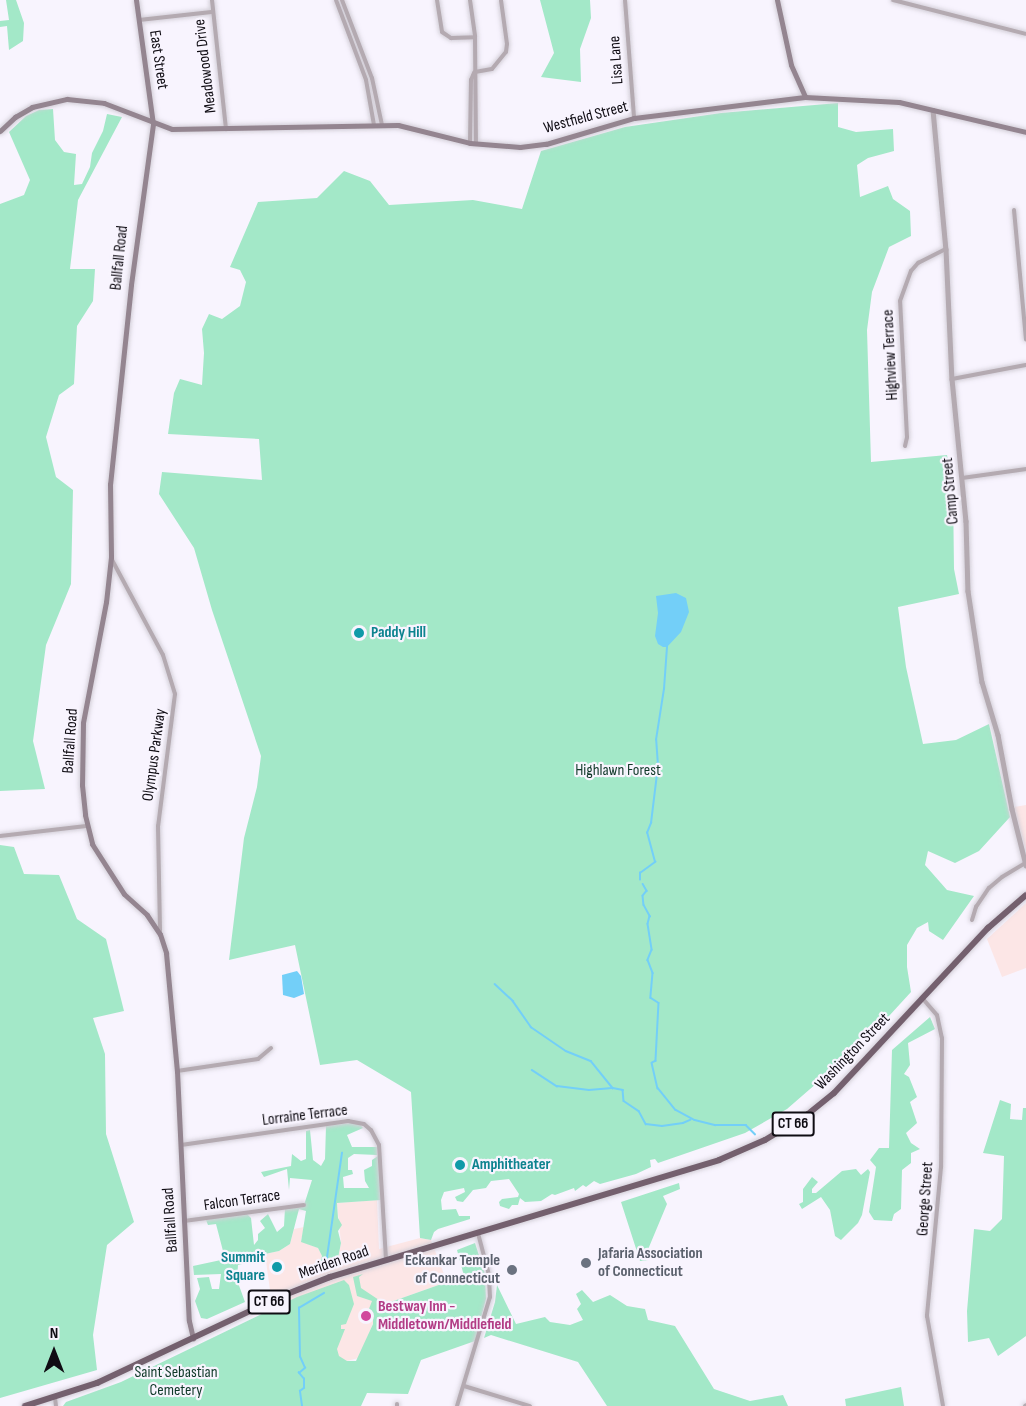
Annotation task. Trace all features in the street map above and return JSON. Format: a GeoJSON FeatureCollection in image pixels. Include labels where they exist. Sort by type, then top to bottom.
{"type":"FeatureCollection","features":[{"type":"Feature","properties":{"kind":"highway","name":"Washington Street"},"geometry":{"type":"LineString","coordinates":[[560,1208],[719,1160],[780,1132],[834,1093],[988,928],[1026,895]]}},
{"type":"Feature","properties":{"kind":"highway","name":"Meriden Road"},"geometry":{"type":"LineString","coordinates":[[25,1406],[97,1383],[297,1289],[560,1208]]}},
{"type":"Feature","properties":{"kind":"main road","name":"East Street"},"geometry":{"type":"LineString","coordinates":[[136,0],[153,124]]}},
{"type":"Feature","properties":{"kind":"main road"},"geometry":{"type":"LineString","coordinates":[[777,0],[791,65],[805,96]]}},
{"type":"Feature","properties":{"kind":"main road","name":"Westfield Street"},"geometry":{"type":"LineString","coordinates":[[0,131],[15,117],[32,107],[67,99],[104,103],[153,124],[192,130],[382,125],[420,129],[473,143],[520,147],[546,144],[634,118],[805,96],[881,99],[1026,132]]}},
{"type":"Feature","properties":{"kind":"main road","name":"Ballfall Road"},"geometry":{"type":"LineString","coordinates":[[153,124],[132,274],[110,484],[111,557],[106,602],[83,723],[82,785],[86,826],[92,844],[109,874],[124,894],[147,915],[160,934],[166,952],[177,1071],[184,1221],[193,1339]]}},
{"type":"Feature","properties":{"kind":"street","name":"Meadowood Drive"},"geometry":{"type":"LineString","coordinates":[[212,0],[226,129]]}},
{"type":"Feature","properties":{"kind":"street"},"geometry":{"type":"LineString","coordinates":[[336,0],[366,80],[374,125]]}},
{"type":"Feature","properties":{"kind":"street"},"geometry":{"type":"LineString","coordinates":[[342,0],[372,78],[382,125]]}},
{"type":"Feature","properties":{"kind":"street"},"geometry":{"type":"LineString","coordinates":[[438,0],[442,32],[451,38],[475,37]]}},
{"type":"Feature","properties":{"kind":"street"},"geometry":{"type":"LineString","coordinates":[[470,0],[475,37],[475,72],[471,80],[473,143]]}},
{"type":"Feature","properties":{"kind":"street"},"geometry":{"type":"LineString","coordinates":[[475,72],[492,69],[506,52],[501,0]]}},
{"type":"Feature","properties":{"kind":"street","name":"Lisa Lane"},"geometry":{"type":"LineString","coordinates":[[625,0],[634,118]]}},
{"type":"Feature","properties":{"kind":"street"},"geometry":{"type":"LineString","coordinates":[[893,0],[1026,34]]}},
{"type":"Feature","properties":{"kind":"street"},"geometry":{"type":"LineString","coordinates":[[139,20],[212,12]]}},
{"type":"Feature","properties":{"kind":"street"},"geometry":{"type":"LineString","coordinates":[[341,16],[347,14]]}},
{"type":"Feature","properties":{"kind":"street"},"geometry":{"type":"LineString","coordinates":[[366,80],[372,78]]}},
{"type":"Feature","properties":{"kind":"street","name":"Camp Street"},"geometry":{"type":"LineString","coordinates":[[933,110],[937,180],[946,249],[952,379],[966,530],[966,571],[978,659],[998,735],[1012,809],[1026,864]]}},
{"type":"Feature","properties":{"kind":"street"},"geometry":{"type":"LineString","coordinates":[[1014,210],[1026,339]]}},
{"type":"Feature","properties":{"kind":"street","name":"Highview Terrace"},"geometry":{"type":"LineString","coordinates":[[905,446],[907,437],[900,301],[910,271],[918,262],[946,249]]}},
{"type":"Feature","properties":{"kind":"street"},"geometry":{"type":"LineString","coordinates":[[952,379],[1026,365]]}},
{"type":"Feature","properties":{"kind":"street"},"geometry":{"type":"LineString","coordinates":[[962,478],[1026,469]]}},
{"type":"Feature","properties":{"kind":"street","name":"Olympus Parkway"},"geometry":{"type":"LineString","coordinates":[[111,557],[163,655],[175,694],[158,826],[160,934]]}},
{"type":"Feature","properties":{"kind":"street"},"geometry":{"type":"LineString","coordinates":[[0,836],[86,826]]}},
{"type":"Feature","properties":{"kind":"street"},"geometry":{"type":"LineString","coordinates":[[972,920],[976,907],[989,888],[1002,877],[1026,864]]}},
{"type":"Feature","properties":{"kind":"street","name":"George Street"},"geometry":{"type":"LineString","coordinates":[[923,999],[937,1016],[943,1046],[941,1167],[927,1316],[943,1406]]}},
{"type":"Feature","properties":{"kind":"street"},"geometry":{"type":"LineString","coordinates":[[177,1071],[258,1059],[271,1048]]}},
{"type":"Feature","properties":{"kind":"street","name":"Lorraine Terrace"},"geometry":{"type":"LineString","coordinates":[[180,1146],[348,1121],[364,1124],[372,1130],[379,1145],[386,1260]]}},
{"type":"Feature","properties":{"kind":"street","name":"Falcon Terrace"},"geometry":{"type":"LineString","coordinates":[[184,1221],[304,1205]]}},
{"type":"Feature","properties":{"kind":"street"},"geometry":{"type":"LineString","coordinates":[[458,1406],[490,1297],[489,1275],[478,1232]]}},
{"type":"Feature","properties":{"kind":"street"},"geometry":{"type":"LineString","coordinates":[[464,1386],[530,1406]]}},
{"type":"Feature","properties":{"kind":"street"},"geometry":{"type":"LineString","coordinates":[[55,1398],[56,1406]]}},
{"type":"Feature","properties":{"kind":"shaded area"},"geometry":{"type":"Polygon","coordinates":[[[1026,805],[1026,851],[1014,807],[1026,805]]]}},
{"type":"Feature","properties":{"kind":"shaded area"},"geometry":{"type":"Polygon","coordinates":[[[1026,903],[1026,968],[1002,977],[987,939],[1026,903]]]}},
{"type":"Feature","properties":{"kind":"shaded area"},"geometry":{"type":"Polygon","coordinates":[[[377,1200],[379,1249],[420,1238],[431,1240],[447,1282],[385,1304],[382,1301],[359,1358],[321,1367],[299,1307],[270,1290],[265,1254],[279,1251],[290,1244],[294,1229],[304,1227],[301,1241],[318,1248],[322,1256],[319,1265],[340,1264],[338,1258],[341,1243],[337,1203],[377,1200]]]}},
{"type":"Feature","properties":{"kind":"green space"},"geometry":{"type":"Polygon","coordinates":[[[6,0],[16,0],[24,23],[23,41],[9,50],[7,26],[0,27],[0,21],[9,20],[6,0]]]}},
{"type":"Feature","properties":{"kind":"green space"},"geometry":{"type":"Polygon","coordinates":[[[540,0],[590,0],[591,18],[580,49],[581,82],[541,77],[554,53],[540,0]]]}},
{"type":"Feature","properties":{"kind":"green space","name":"Highlawn Forest"},"geometry":{"type":"Polygon","coordinates":[[[838,103],[838,127],[856,132],[893,129],[894,151],[868,158],[857,165],[860,197],[888,186],[893,199],[910,211],[911,236],[889,247],[872,292],[867,330],[871,462],[947,455],[953,488],[954,569],[959,594],[898,607],[906,667],[923,744],[956,740],[989,724],[1010,817],[979,851],[955,863],[928,851],[925,865],[947,890],[974,896],[943,940],[929,931],[928,922],[917,928],[907,945],[907,967],[911,992],[878,1028],[871,1025],[840,1063],[787,1109],[745,1133],[658,1163],[655,1159],[650,1160],[651,1167],[636,1174],[600,1184],[594,1181],[586,1187],[583,1185],[575,1191],[574,1188],[552,1194],[541,1201],[525,1202],[520,1198],[518,1205],[512,1205],[509,1209],[500,1206],[499,1202],[502,1199],[518,1197],[519,1194],[509,1179],[491,1181],[486,1188],[473,1190],[463,1202],[457,1201],[455,1197],[465,1192],[464,1188],[444,1192],[441,1200],[442,1210],[456,1209],[459,1216],[470,1216],[470,1219],[438,1229],[431,1240],[420,1238],[411,1092],[357,1060],[320,1065],[295,945],[229,960],[244,838],[257,787],[261,756],[212,610],[194,548],[159,494],[162,472],[262,480],[259,439],[168,434],[174,393],[180,379],[202,385],[204,353],[202,329],[209,314],[222,319],[240,306],[246,282],[240,270],[230,267],[258,202],[317,198],[344,171],[370,181],[389,205],[473,200],[522,209],[541,151],[625,127],[721,113],[838,103]]]}},
{"type":"Feature","properties":{"kind":"green space"},"geometry":{"type":"Polygon","coordinates":[[[53,109],[55,140],[64,152],[76,154],[74,185],[82,184],[90,167],[92,153],[103,131],[107,114],[122,117],[78,200],[70,269],[95,269],[93,301],[77,326],[74,384],[59,395],[46,437],[56,477],[73,490],[71,584],[46,645],[33,741],[45,789],[0,791],[0,204],[24,195],[30,180],[9,132],[26,116],[39,110],[53,109]]]}},
{"type":"Feature","properties":{"kind":"green space"},"geometry":{"type":"Polygon","coordinates":[[[0,845],[14,847],[24,874],[59,875],[77,919],[106,939],[124,1011],[93,1018],[105,1054],[106,1134],[134,1222],[107,1245],[93,1335],[97,1370],[0,1398],[0,845]]]}},
{"type":"Feature","properties":{"kind":"green space"},"geometry":{"type":"Polygon","coordinates":[[[930,1017],[935,1029],[908,1043],[910,1065],[904,1074],[909,1077],[917,1097],[910,1102],[917,1123],[906,1133],[911,1143],[920,1149],[911,1153],[911,1163],[902,1170],[901,1209],[894,1214],[892,1221],[874,1220],[869,1212],[876,1167],[870,1160],[879,1148],[889,1148],[892,1050],[930,1017]]]}},
{"type":"Feature","properties":{"kind":"green space"},"geometry":{"type":"Polygon","coordinates":[[[1000,1100],[1011,1104],[1010,1119],[1022,1120],[1023,1108],[1026,1108],[1026,1336],[998,1356],[989,1338],[968,1342],[967,1311],[974,1229],[990,1231],[1002,1219],[1004,1156],[983,1153],[1000,1100]]]}},
{"type":"Feature","properties":{"kind":"green space"},"geometry":{"type":"Polygon","coordinates":[[[360,1124],[363,1128],[347,1135],[352,1147],[377,1147],[377,1155],[354,1154],[348,1158],[348,1170],[352,1170],[353,1174],[343,1177],[344,1188],[369,1188],[365,1181],[364,1170],[372,1166],[372,1160],[378,1156],[381,1200],[337,1203],[338,1218],[342,1225],[338,1231],[341,1243],[338,1258],[340,1265],[322,1270],[319,1266],[322,1256],[318,1248],[301,1242],[306,1211],[299,1209],[290,1244],[279,1251],[265,1254],[264,1259],[238,1265],[237,1280],[245,1302],[207,1319],[201,1318],[195,1301],[200,1289],[197,1278],[209,1277],[212,1289],[219,1289],[221,1274],[194,1275],[193,1266],[221,1260],[223,1251],[216,1224],[208,1225],[206,1220],[246,1213],[251,1218],[254,1245],[258,1240],[258,1234],[265,1228],[260,1221],[268,1214],[277,1232],[284,1226],[285,1208],[304,1205],[312,1180],[290,1178],[289,1190],[287,1169],[264,1177],[261,1172],[291,1166],[292,1154],[301,1161],[306,1159],[306,1131],[310,1130],[313,1160],[321,1166],[325,1159],[326,1126],[360,1124]]]}},
{"type":"Feature","properties":{"kind":"green space"},"geometry":{"type":"Polygon","coordinates":[[[856,1169],[861,1175],[868,1169],[870,1172],[862,1215],[858,1223],[841,1240],[835,1236],[830,1210],[821,1197],[802,1209],[799,1204],[803,1202],[803,1189],[812,1177],[818,1182],[812,1189],[812,1193],[816,1193],[842,1171],[856,1169]]]}},
{"type":"Feature","properties":{"kind":"green space"},"geometry":{"type":"Polygon","coordinates":[[[679,1183],[680,1189],[663,1196],[667,1204],[644,1259],[648,1260],[640,1261],[621,1202],[679,1183]]]}},
{"type":"Feature","properties":{"kind":"green space","name":"Saint Sebastian Cemetery"},"geometry":{"type":"Polygon","coordinates":[[[475,1243],[485,1274],[486,1299],[475,1341],[421,1360],[408,1394],[367,1393],[361,1406],[63,1406],[66,1402],[121,1382],[297,1297],[344,1280],[349,1285],[354,1304],[346,1324],[341,1325],[341,1329],[345,1329],[337,1349],[339,1356],[347,1361],[356,1361],[373,1324],[373,1317],[367,1314],[372,1301],[357,1296],[353,1277],[363,1274],[359,1277],[361,1288],[385,1304],[464,1276],[457,1250],[475,1243]]]}},
{"type":"Feature","properties":{"kind":"green space"},"geometry":{"type":"Polygon","coordinates":[[[497,1285],[516,1324],[545,1317],[550,1322],[570,1325],[583,1320],[577,1309],[581,1304],[576,1294],[582,1290],[593,1302],[610,1295],[627,1306],[645,1309],[648,1320],[675,1326],[714,1389],[750,1401],[783,1395],[788,1406],[607,1406],[578,1362],[491,1335],[484,1338],[495,1302],[497,1285]]]}},
{"type":"Feature","properties":{"kind":"green space"},"geometry":{"type":"Polygon","coordinates":[[[901,1387],[904,1406],[846,1406],[845,1399],[901,1387]]]}},
{"type":"Feature","properties":{"kind":"water"},"geometry":{"type":"Polygon","coordinates":[[[676,593],[686,598],[689,612],[681,632],[667,647],[663,647],[658,644],[655,636],[658,613],[656,596],[676,593]]]}},
{"type":"Feature","properties":{"kind":"water"},"geometry":{"type":"Polygon","coordinates":[[[297,971],[301,976],[304,994],[294,998],[283,995],[282,975],[297,971]]]}},
{"type":"Feature","properties":{"kind":"waterway"},"geometry":{"type":"LineString","coordinates":[[640,880],[640,873],[655,862],[647,833],[651,823],[658,766],[656,740],[664,689],[667,647]]}},
{"type":"Feature","properties":{"kind":"waterway"},"geometry":{"type":"LineString","coordinates":[[643,884],[647,891],[643,896],[644,905],[650,916],[648,924],[652,950],[648,960],[653,973],[651,998],[659,1003],[656,1061],[652,1063],[658,1088],[676,1110],[695,1120],[715,1125],[746,1125],[755,1134]]}},
{"type":"Feature","properties":{"kind":"waterway"},"geometry":{"type":"LineString","coordinates":[[495,984],[513,1001],[531,1027],[566,1051],[591,1061],[613,1088],[623,1090],[624,1101],[639,1111],[646,1124],[662,1126],[690,1120]]}},
{"type":"Feature","properties":{"kind":"waterway"},"geometry":{"type":"LineString","coordinates":[[532,1070],[557,1086],[589,1090],[612,1088]]}},
{"type":"Feature","properties":{"kind":"waterway"},"geometry":{"type":"LineString","coordinates":[[326,1264],[342,1153]]}},
{"type":"Feature","properties":{"kind":"waterway"},"geometry":{"type":"LineString","coordinates":[[302,1406],[300,1391],[304,1388],[304,1379],[299,1373],[305,1368],[300,1357],[299,1308],[324,1293]]}},
{"type":"Feature","properties":{"kind":"place","name":"Paddy Hill"},"geometry":{"type":"Point","coordinates":[359,633]}},
{"type":"Feature","properties":{"kind":"place","name":"Amphitheater"},"geometry":{"type":"Point","coordinates":[460,1165]}},
{"type":"Feature","properties":{"kind":"place","name":"Jafaria Association of Connecticut"},"geometry":{"type":"Point","coordinates":[586,1263]}},
{"type":"Feature","properties":{"kind":"place","name":"Summit Square"},"geometry":{"type":"Point","coordinates":[277,1267]}},
{"type":"Feature","properties":{"kind":"place","name":"Eckankar Temple of Connecticut"},"geometry":{"type":"Point","coordinates":[512,1270]}},
{"type":"Feature","properties":{"kind":"place","name":"Bestway Inn - Middletown/Middlefield"},"geometry":{"type":"Point","coordinates":[366,1316]}}]}
